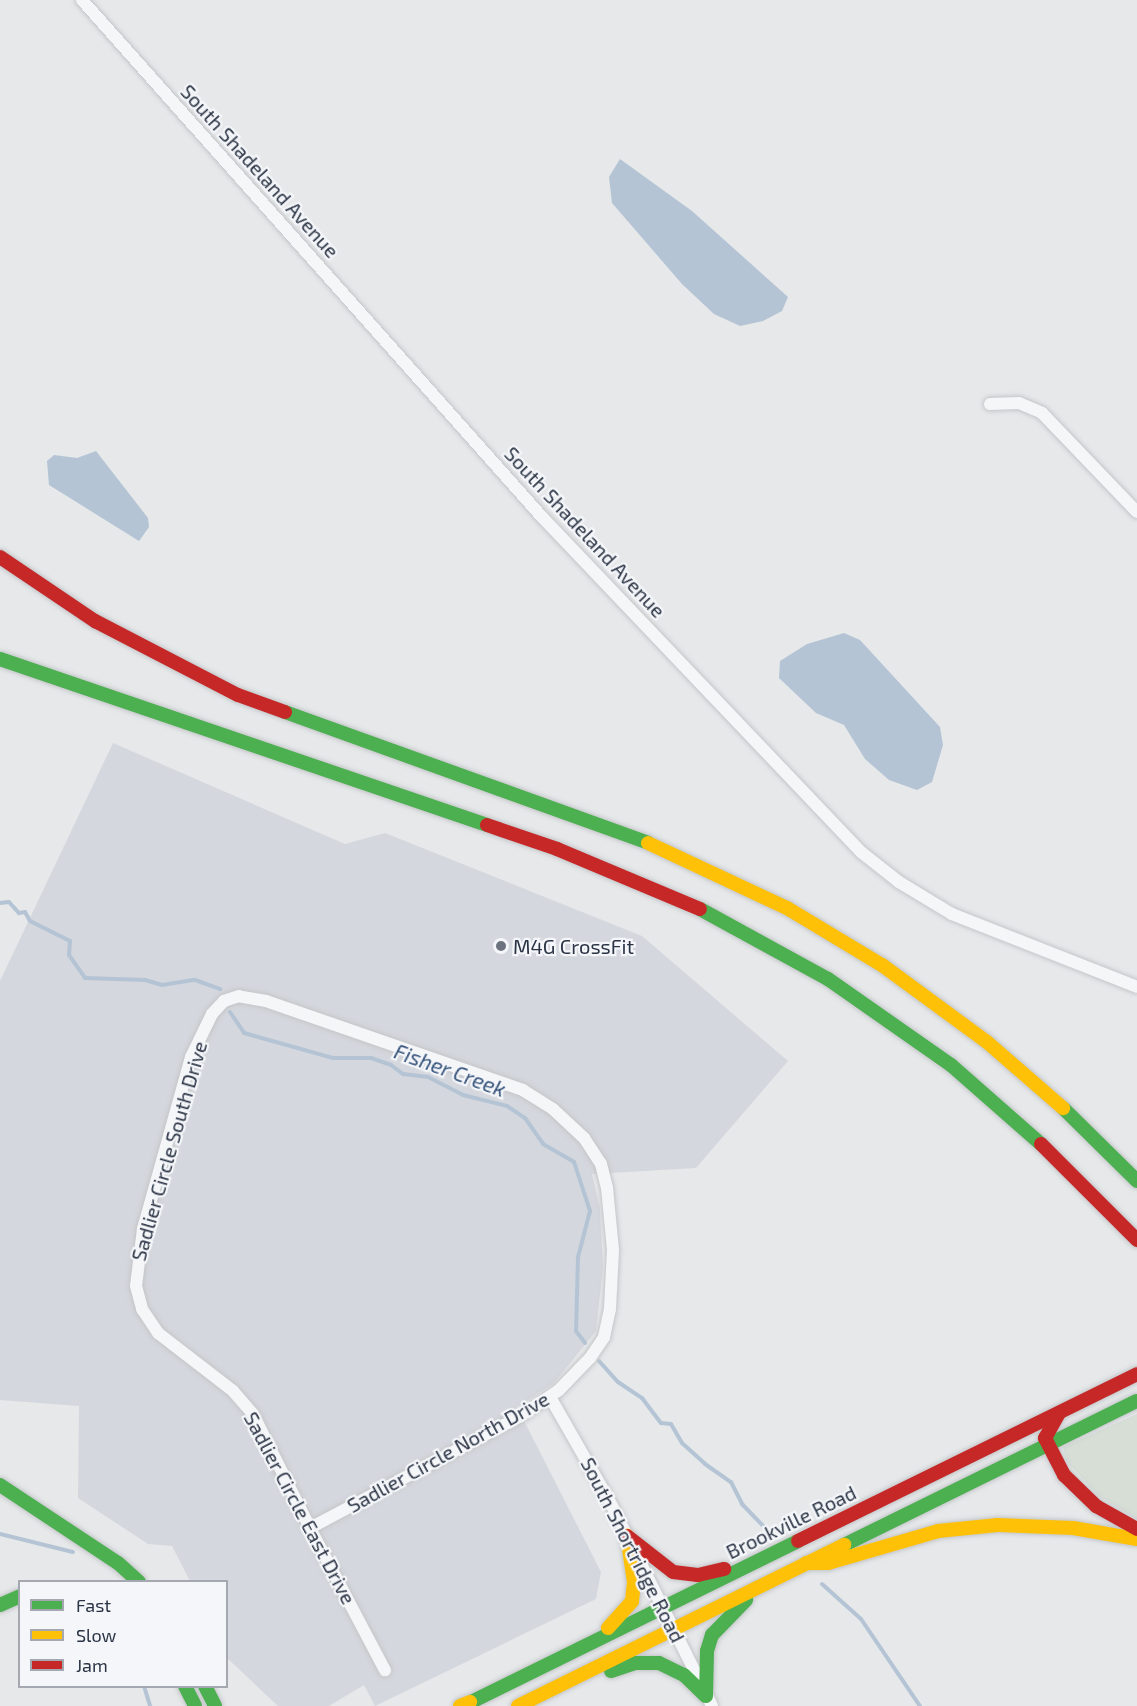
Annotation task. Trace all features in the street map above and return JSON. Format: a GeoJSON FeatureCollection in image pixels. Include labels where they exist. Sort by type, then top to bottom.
{"type":"FeatureCollection","features":[{"type":"Feature","properties":{"kind":"main road"},"geometry":{"type":"LineString","coordinates":[[0,557],[96,621],[228,691],[291,717],[608,825],[729,878],[787,908],[882,965],[971,1029],[1056,1101],[1137,1181]]}},
{"type":"Feature","properties":{"kind":"main road"},"geometry":{"type":"LineString","coordinates":[[0,659],[574,855],[711,914],[828,979],[951,1065],[1053,1153],[1137,1240]]}},
{"type":"Feature","properties":{"kind":"main road","name":"Brookville Road"},"geometry":{"type":"LineString","coordinates":[[464,1705],[1137,1374]]}},
{"type":"Feature","properties":{"kind":"main road"},"geometry":{"type":"LineString","coordinates":[[518,1706],[1137,1401]]}},
{"type":"Feature","properties":{"kind":"main road"},"geometry":{"type":"LineString","coordinates":[[1059,1413],[1045,1433],[1046,1446],[1064,1475],[1084,1496],[1137,1529]]}},
{"type":"Feature","properties":{"kind":"main road"},"geometry":{"type":"LineString","coordinates":[[0,1485],[110,1558],[138,1580]]}},
{"type":"Feature","properties":{"kind":"main road"},"geometry":{"type":"LineString","coordinates":[[806,1563],[828,1563],[928,1533],[998,1525],[1072,1528],[1137,1539]]}},
{"type":"Feature","properties":{"kind":"main road"},"geometry":{"type":"LineString","coordinates":[[627,1536],[665,1568],[682,1574],[699,1575],[751,1563]]}},
{"type":"Feature","properties":{"kind":"main road"},"geometry":{"type":"LineString","coordinates":[[582,1647],[618,1620],[632,1601],[634,1582],[627,1536]]}},
{"type":"Feature","properties":{"kind":"main road"},"geometry":{"type":"LineString","coordinates":[[709,1701],[707,1651],[712,1635],[758,1588]]}},
{"type":"Feature","properties":{"kind":"main road"},"geometry":{"type":"LineString","coordinates":[[0,1605],[18,1597]]}},
{"type":"Feature","properties":{"kind":"main road"},"geometry":{"type":"LineString","coordinates":[[567,1682],[636,1663],[659,1663],[684,1675],[709,1701]]}},
{"type":"Feature","properties":{"kind":"main road"},"geometry":{"type":"LineString","coordinates":[[176,1688],[183,1706]]}},
{"type":"Feature","properties":{"kind":"main road"},"geometry":{"type":"LineString","coordinates":[[186,1688],[195,1706]]}},
{"type":"Feature","properties":{"kind":"main road"},"geometry":{"type":"LineString","coordinates":[[206,1688],[215,1706]]}},
{"type":"Feature","properties":{"kind":"street","name":"South Shadeland Avenue"},"geometry":{"type":"LineString","coordinates":[[82,0],[542,517],[861,852],[904,886],[952,914],[1137,987]]}},
{"type":"Feature","properties":{"kind":"street"},"geometry":{"type":"LineString","coordinates":[[990,404],[1019,403],[1042,413],[1137,512]]}},
{"type":"Feature","properties":{"kind":"street","name":"Sadlier Circle North Drive"},"geometry":{"type":"LineString","coordinates":[[228,999],[256,997],[495,1077],[538,1099],[580,1133],[600,1164],[607,1188],[613,1250],[610,1309],[599,1347],[550,1397],[310,1528]]}},
{"type":"Feature","properties":{"kind":"street","name":"Sadlier Circle South Drive"},"geometry":{"type":"LineString","coordinates":[[144,1312],[135,1280],[143,1229],[191,1057],[212,1014],[228,999]]}},
{"type":"Feature","properties":{"kind":"street","name":"Sadlier Circle East Drive"},"geometry":{"type":"LineString","coordinates":[[144,1312],[165,1340],[222,1381],[247,1406],[385,1670]]}},
{"type":"Feature","properties":{"kind":"street","name":"South Shortridge Road"},"geometry":{"type":"LineString","coordinates":[[550,1397],[627,1536],[709,1701]]}},
{"type":"Feature","properties":{"kind":"shaded area"},"geometry":{"type":"Polygon","coordinates":[[[113,743],[345,844],[385,833],[642,936],[788,1061],[696,1168],[592,1174],[600,1208],[603,1267],[596,1331],[554,1383],[517,1407],[601,1572],[596,1599],[375,1706],[364,1685],[329,1706],[278,1706],[228,1659],[228,1580],[189,1580],[172,1546],[148,1544],[78,1498],[79,1406],[0,1400],[0,981],[113,743]]]}},
{"type":"Feature","properties":{"kind":"shaded area"},"geometry":{"type":"Polygon","coordinates":[[[1137,1414],[1137,1519],[1099,1496],[1067,1462],[1063,1447],[1137,1414]]]}},
{"type":"Feature","properties":{"kind":"water"},"geometry":{"type":"Polygon","coordinates":[[[620,159],[692,211],[788,297],[782,311],[763,321],[740,326],[714,314],[682,284],[612,203],[609,177],[620,159]]]}},
{"type":"Feature","properties":{"kind":"water"},"geometry":{"type":"Polygon","coordinates":[[[96,451],[148,518],[149,527],[139,541],[49,485],[47,461],[54,455],[77,458],[96,451]]]}},
{"type":"Feature","properties":{"kind":"water"},"geometry":{"type":"Polygon","coordinates":[[[844,633],[860,640],[940,727],[943,745],[932,782],[917,790],[889,780],[865,759],[844,725],[816,713],[779,678],[780,661],[807,644],[844,633]]]}},
{"type":"Feature","properties":{"kind":"waterway","name":"Fisher Creek"},"geometry":{"type":"LineString","coordinates":[[0,903],[9,902],[19,913],[25,912],[30,921],[70,941],[69,955],[85,978],[145,980],[162,985],[195,980],[220,989]]}},
{"type":"Feature","properties":{"kind":"waterway","name":"Fisher Creek"},"geometry":{"type":"LineString","coordinates":[[230,1012],[244,1033],[333,1058],[371,1058],[391,1065],[403,1074],[428,1077],[463,1095],[507,1106],[525,1118],[543,1144],[574,1162],[590,1211],[578,1257],[576,1331],[585,1343]]}},
{"type":"Feature","properties":{"kind":"waterway","name":"Fisher Creek"},"geometry":{"type":"LineString","coordinates":[[599,1361],[618,1382],[642,1398],[661,1423],[671,1424],[682,1443],[705,1464],[731,1482],[742,1504],[767,1530]]}},
{"type":"Feature","properties":{"kind":"waterway"},"geometry":{"type":"LineString","coordinates":[[0,1534],[73,1552]]}},
{"type":"Feature","properties":{"kind":"waterway","name":"Fisher Creek"},"geometry":{"type":"LineString","coordinates":[[822,1584],[861,1619],[920,1706]]}},
{"type":"Feature","properties":{"kind":"waterway"},"geometry":{"type":"LineString","coordinates":[[145,1688],[150,1706]]}},
{"type":"Feature","properties":{"kind":"traffic: fast"},"geometry":{"type":"LineString","coordinates":[[0,659],[487,825]]}},
{"type":"Feature","properties":{"kind":"traffic: fast"},"geometry":{"type":"LineString","coordinates":[[285,712],[648,843]]}},
{"type":"Feature","properties":{"kind":"traffic: fast"},"geometry":{"type":"LineString","coordinates":[[700,909],[828,979],[951,1065],[1041,1144]]}},
{"type":"Feature","properties":{"kind":"traffic: fast"},"geometry":{"type":"LineString","coordinates":[[1063,1108],[1137,1181]]}},
{"type":"Feature","properties":{"kind":"traffic: fast"},"geometry":{"type":"LineString","coordinates":[[844,1545],[1137,1401]]}},
{"type":"Feature","properties":{"kind":"traffic: fast"},"geometry":{"type":"LineString","coordinates":[[0,1485],[118,1563],[137,1580]]}},
{"type":"Feature","properties":{"kind":"traffic: fast"},"geometry":{"type":"LineString","coordinates":[[463,1706],[798,1541]]}},
{"type":"Feature","properties":{"kind":"traffic: fast"},"geometry":{"type":"LineString","coordinates":[[0,1605],[18,1597]]}},
{"type":"Feature","properties":{"kind":"traffic: fast"},"geometry":{"type":"LineString","coordinates":[[706,1696],[707,1651],[712,1635],[746,1600]]}},
{"type":"Feature","properties":{"kind":"traffic: fast"},"geometry":{"type":"LineString","coordinates":[[611,1671],[636,1663],[659,1663],[684,1675],[706,1696]]}},
{"type":"Feature","properties":{"kind":"traffic: fast"},"geometry":{"type":"LineString","coordinates":[[186,1688],[195,1706]]}},
{"type":"Feature","properties":{"kind":"traffic: fast"},"geometry":{"type":"LineString","coordinates":[[206,1688],[215,1706]]}},
{"type":"Feature","properties":{"kind":"traffic: slow"},"geometry":{"type":"LineString","coordinates":[[648,843],[787,908],[882,965],[987,1042],[1063,1108]]}},
{"type":"Feature","properties":{"kind":"traffic: slow"},"geometry":{"type":"LineString","coordinates":[[806,1563],[828,1563],[938,1531],[998,1525],[1073,1528],[1137,1539]]}},
{"type":"Feature","properties":{"kind":"traffic: slow"},"geometry":{"type":"LineString","coordinates":[[608,1628],[632,1601],[634,1582],[627,1536]]}},
{"type":"Feature","properties":{"kind":"traffic: slow"},"geometry":{"type":"LineString","coordinates":[[518,1706],[844,1545]]}},
{"type":"Feature","properties":{"kind":"traffic: slow"},"geometry":{"type":"LineString","coordinates":[[460,1706],[470,1702]]}},
{"type":"Feature","properties":{"kind":"traffic: jam"},"geometry":{"type":"LineString","coordinates":[[0,557],[95,621],[238,695],[285,712]]}},
{"type":"Feature","properties":{"kind":"traffic: jam"},"geometry":{"type":"LineString","coordinates":[[487,825],[557,849],[700,909]]}},
{"type":"Feature","properties":{"kind":"traffic: jam"},"geometry":{"type":"LineString","coordinates":[[1041,1144],[1137,1240]]}},
{"type":"Feature","properties":{"kind":"traffic: jam"},"geometry":{"type":"LineString","coordinates":[[798,1541],[1137,1374]]}},
{"type":"Feature","properties":{"kind":"traffic: jam"},"geometry":{"type":"LineString","coordinates":[[1059,1413],[1045,1438],[1064,1475],[1096,1506],[1137,1529]]}},
{"type":"Feature","properties":{"kind":"traffic: jam"},"geometry":{"type":"LineString","coordinates":[[627,1536],[673,1572],[698,1575],[724,1569]]}},
{"type":"Feature","properties":{"kind":"place","name":"M4G CrossFit"},"geometry":{"type":"Point","coordinates":[501,946]}}]}
